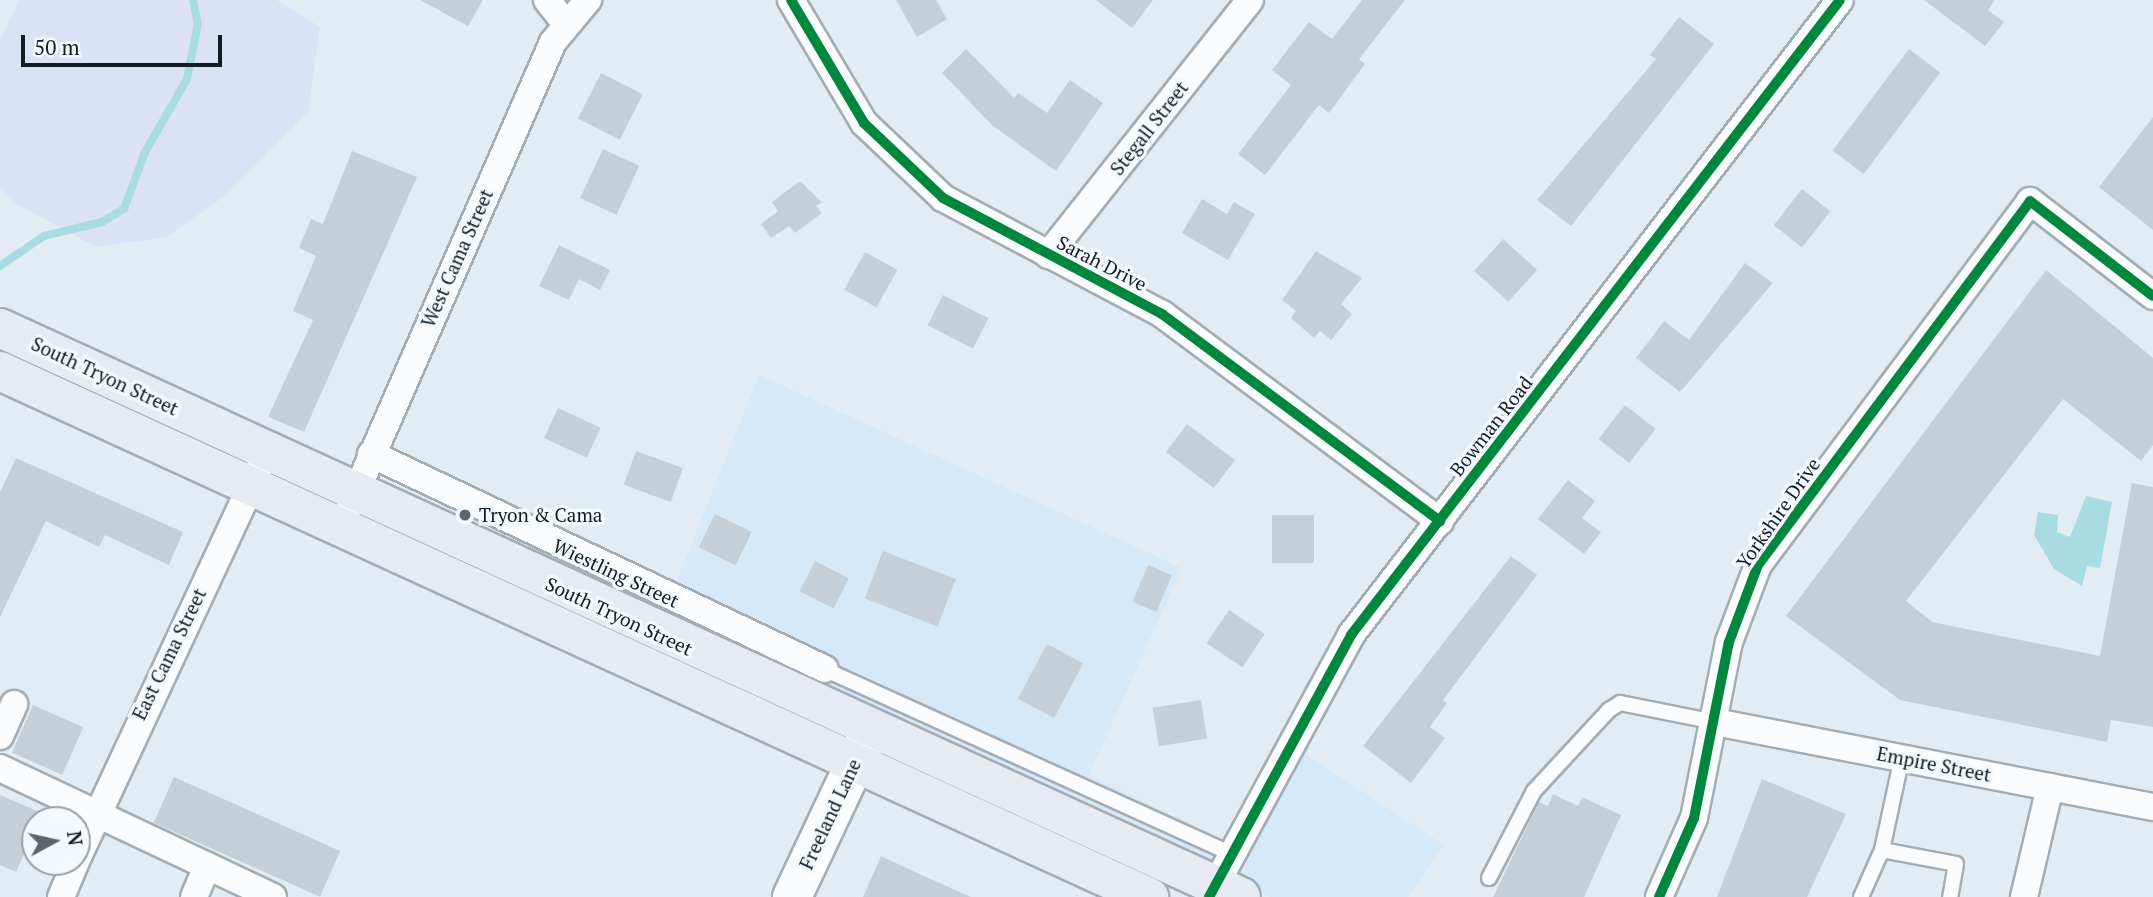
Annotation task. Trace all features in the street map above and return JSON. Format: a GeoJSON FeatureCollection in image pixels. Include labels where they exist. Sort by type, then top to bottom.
{"type":"FeatureCollection","features":[{"type":"Feature","properties":{"kind":"main road","name":"South Tryon Street"},"geometry":{"type":"LineString","coordinates":[[0,327],[267,452],[348,510]]}},
{"type":"Feature","properties":{"kind":"main road","name":"South Tryon Street"},"geometry":{"type":"LineString","coordinates":[[0,371],[250,485],[348,510],[862,747],[1149,897]]}},
{"type":"Feature","properties":{"kind":"main road","name":"South Tryon Street"},"geometry":{"type":"LineString","coordinates":[[862,747],[1224,883]]}},
{"type":"Feature","properties":{"kind":"street"},"geometry":{"type":"LineString","coordinates":[[547,0],[564,22]]}},
{"type":"Feature","properties":{"kind":"street","name":"West Cama Street"},"geometry":{"type":"LineString","coordinates":[[348,510],[564,22],[588,0]]}},
{"type":"Feature","properties":{"kind":"street","name":"Sarah Drive"},"geometry":{"type":"LineString","coordinates":[[791,0],[864,123],[897,159],[943,198],[1194,335],[1440,521]]}},
{"type":"Feature","properties":{"kind":"street","name":"Stegall Street"},"geometry":{"type":"LineString","coordinates":[[1048,255],[1250,0]]}},
{"type":"Feature","properties":{"kind":"street","name":"Bowman Road"},"geometry":{"type":"LineString","coordinates":[[1224,883],[1332,663],[1840,0]]}},
{"type":"Feature","properties":{"kind":"street","name":"Yorkshire Drive"},"geometry":{"type":"LineString","coordinates":[[1659,897],[1694,818],[1737,615],[1758,565],[2031,201],[2153,296]]}},
{"type":"Feature","properties":{"kind":"street","name":"East Cama Street"},"geometry":{"type":"LineString","coordinates":[[91,826],[267,452]]}},
{"type":"Feature","properties":{"kind":"street","name":"Wiestling Street"},"geometry":{"type":"LineString","coordinates":[[371,453],[830,671]]}},
{"type":"Feature","properties":{"kind":"street"},"geometry":{"type":"LineString","coordinates":[[0,736],[14,704]]}},
{"type":"Feature","properties":{"kind":"street","name":"Empire Street"},"geometry":{"type":"LineString","coordinates":[[1714,722],[2153,807]]}},
{"type":"Feature","properties":{"kind":"street","name":"Freeland Lane"},"geometry":{"type":"LineString","coordinates":[[792,897],[862,747]]}},
{"type":"Feature","properties":{"kind":"street"},"geometry":{"type":"LineString","coordinates":[[0,768],[273,897]]}},
{"type":"Feature","properties":{"kind":"street"},"geometry":{"type":"LineString","coordinates":[[2024,897],[2050,787]]}},
{"type":"Feature","properties":{"kind":"street"},"geometry":{"type":"LineString","coordinates":[[194,897],[207,866]]}},
{"type":"Feature","properties":{"kind":"street","name":"East Cama Street"},"geometry":{"type":"LineString","coordinates":[[61,897],[70,876]]}},
{"type":"Feature","properties":{"kind":"lane"},"geometry":{"type":"LineString","coordinates":[[830,671],[1224,883]]}},
{"type":"Feature","properties":{"kind":"lane"},"geometry":{"type":"LineString","coordinates":[[1489,878],[1534,791],[1609,710],[1620,703],[1714,722]]}},
{"type":"Feature","properties":{"kind":"lane"},"geometry":{"type":"LineString","coordinates":[[1861,897],[1882,850],[1902,757]]}},
{"type":"Feature","properties":{"kind":"lane"},"geometry":{"type":"LineString","coordinates":[[1882,850],[1956,864],[1950,897]]}},
{"type":"Feature","properties":{"kind":"shaded area"},"geometry":{"type":"Polygon","coordinates":[[[19,0],[277,0],[320,27],[308,112],[226,195],[167,237],[96,247],[18,205],[0,188],[0,39],[19,0]]]}},
{"type":"Feature","properties":{"kind":"shaded area"},"geometry":{"type":"Polygon","coordinates":[[[759,375],[1182,568],[1089,775],[1226,841],[1280,737],[1444,845],[1408,897],[1270,897],[662,618],[759,375]]]}},
{"type":"Feature","properties":{"kind":"shaded area"},"geometry":{"type":"Polygon","coordinates":[[[2086,496],[2112,502],[2100,568],[2087,566],[2082,586],[2054,569],[2034,535],[2038,512],[2058,515],[2057,532],[2070,537],[2086,496]]]}},
{"type":"Feature","properties":{"kind":"building"},"geometry":{"type":"Polygon","coordinates":[[[420,0],[483,0],[468,26],[420,0]]]}},
{"type":"Feature","properties":{"kind":"building"},"geometry":{"type":"Polygon","coordinates":[[[896,0],[936,0],[947,19],[917,37],[896,0]]]}},
{"type":"Feature","properties":{"kind":"building"},"geometry":{"type":"Polygon","coordinates":[[[1096,0],[1153,0],[1132,28],[1096,0]]]}},
{"type":"Feature","properties":{"kind":"building"},"geometry":{"type":"Polygon","coordinates":[[[1362,0],[1405,0],[1359,59],[1365,64],[1329,113],[1319,105],[1265,175],[1238,154],[1291,85],[1272,70],[1309,22],[1332,39],[1362,0]]]}},
{"type":"Feature","properties":{"kind":"building"},"geometry":{"type":"Polygon","coordinates":[[[1924,0],[1995,0],[1988,10],[2004,22],[1985,46],[1924,0]]]}},
{"type":"Feature","properties":{"kind":"building"},"geometry":{"type":"Polygon","coordinates":[[[1679,17],[1714,44],[1571,226],[1537,200],[1656,59],[1650,55],[1679,17]]]}},
{"type":"Feature","properties":{"kind":"building"},"geometry":{"type":"Polygon","coordinates":[[[966,49],[1014,98],[1018,93],[1047,113],[1070,80],[1103,103],[1056,171],[993,126],[942,73],[966,49]]]}},
{"type":"Feature","properties":{"kind":"building"},"geometry":{"type":"Polygon","coordinates":[[[1909,49],[1940,72],[1864,174],[1833,150],[1909,49]]]}},
{"type":"Feature","properties":{"kind":"building"},"geometry":{"type":"Polygon","coordinates":[[[601,73],[643,94],[620,140],[578,118],[601,73]]]}},
{"type":"Feature","properties":{"kind":"building"},"geometry":{"type":"Polygon","coordinates":[[[2153,117],[2153,230],[2099,187],[2153,117]]]}},
{"type":"Feature","properties":{"kind":"building"},"geometry":{"type":"Polygon","coordinates":[[[603,149],[639,166],[616,215],[580,198],[603,149]]]}},
{"type":"Feature","properties":{"kind":"building"},"geometry":{"type":"Polygon","coordinates":[[[352,151],[417,177],[304,432],[268,417],[313,320],[293,311],[316,256],[299,248],[311,219],[323,224],[352,151]]]}},
{"type":"Feature","properties":{"kind":"building"},"geometry":{"type":"Polygon","coordinates":[[[800,181],[822,202],[816,206],[822,213],[795,233],[789,226],[771,238],[761,224],[778,211],[772,202],[800,181]]]}},
{"type":"Feature","properties":{"kind":"building"},"geometry":{"type":"Polygon","coordinates":[[[1802,189],[1830,211],[1802,247],[1774,225],[1802,189]]]}},
{"type":"Feature","properties":{"kind":"building"},"geometry":{"type":"Polygon","coordinates":[[[1202,199],[1227,214],[1234,202],[1255,214],[1228,260],[1182,233],[1202,199]]]}},
{"type":"Feature","properties":{"kind":"building"},"geometry":{"type":"Polygon","coordinates":[[[1503,239],[1537,270],[1508,302],[1474,271],[1503,239]]]}},
{"type":"Feature","properties":{"kind":"building"},"geometry":{"type":"Polygon","coordinates":[[[559,245],[610,270],[600,290],[579,279],[569,300],[539,286],[559,245]]]}},
{"type":"Feature","properties":{"kind":"building"},"geometry":{"type":"Polygon","coordinates":[[[1316,251],[1362,278],[1341,304],[1352,314],[1331,340],[1320,331],[1314,338],[1291,318],[1296,311],[1282,300],[1316,251]]]}},
{"type":"Feature","properties":{"kind":"building"},"geometry":{"type":"Polygon","coordinates":[[[865,252],[897,270],[877,308],[844,290],[865,252]]]}},
{"type":"Feature","properties":{"kind":"building"},"geometry":{"type":"Polygon","coordinates":[[[1745,263],[1773,283],[1680,392],[1636,358],[1664,321],[1689,340],[1745,263]]]}},
{"type":"Feature","properties":{"kind":"building"},"geometry":{"type":"Polygon","coordinates":[[[2046,270],[2153,358],[2153,445],[2141,461],[2063,399],[1906,601],[1932,622],[2100,656],[2132,483],[2153,487],[2153,727],[2111,720],[2107,742],[1900,700],[1786,616],[2046,270]]]}},
{"type":"Feature","properties":{"kind":"building"},"geometry":{"type":"Polygon","coordinates":[[[943,295],[988,318],[973,348],[928,325],[943,295]]]}},
{"type":"Feature","properties":{"kind":"building"},"geometry":{"type":"Polygon","coordinates":[[[1625,405],[1656,429],[1629,463],[1599,439],[1625,405]]]}},
{"type":"Feature","properties":{"kind":"building"},"geometry":{"type":"Polygon","coordinates":[[[558,408],[601,428],[587,458],[544,438],[558,408]]]}},
{"type":"Feature","properties":{"kind":"building"},"geometry":{"type":"Polygon","coordinates":[[[1187,424],[1235,460],[1214,488],[1166,452],[1187,424]]]}},
{"type":"Feature","properties":{"kind":"building"},"geometry":{"type":"Polygon","coordinates":[[[636,451],[683,468],[671,502],[624,485],[636,451]]]}},
{"type":"Feature","properties":{"kind":"building"},"geometry":{"type":"Polygon","coordinates":[[[16,458],[183,532],[169,565],[105,535],[99,547],[46,521],[0,617],[0,492],[16,458]]]}},
{"type":"Feature","properties":{"kind":"building"},"geometry":{"type":"Polygon","coordinates":[[[1568,480],[1595,501],[1582,518],[1601,532],[1584,554],[1538,519],[1568,480]]]}},
{"type":"Feature","properties":{"kind":"building"},"geometry":{"type":"Polygon","coordinates":[[[715,514],[752,532],[736,565],[699,547],[715,514]]]}},
{"type":"Feature","properties":{"kind":"building"},"geometry":{"type":"Polygon","coordinates":[[[1272,515],[1314,515],[1314,563],[1272,563],[1272,515]]]}},
{"type":"Feature","properties":{"kind":"building"},"geometry":{"type":"Polygon","coordinates":[[[883,551],[956,579],[938,627],[865,599],[883,551]]]}},
{"type":"Feature","properties":{"kind":"building"},"geometry":{"type":"Polygon","coordinates":[[[1511,556],[1537,575],[1443,700],[1447,703],[1430,727],[1445,738],[1411,783],[1363,746],[1511,556]]]}},
{"type":"Feature","properties":{"kind":"building"},"geometry":{"type":"Polygon","coordinates":[[[815,561],[849,578],[833,609],[800,591],[815,561]]]}},
{"type":"Feature","properties":{"kind":"building"},"geometry":{"type":"Polygon","coordinates":[[[1148,565],[1172,575],[1156,612],[1132,602],[1148,565]]]}},
{"type":"Feature","properties":{"kind":"building"},"geometry":{"type":"Polygon","coordinates":[[[1229,610],[1265,634],[1242,667],[1207,643],[1229,610]]]}},
{"type":"Feature","properties":{"kind":"building"},"geometry":{"type":"Polygon","coordinates":[[[1047,644],[1083,663],[1054,718],[1018,699],[1047,644]]]}},
{"type":"Feature","properties":{"kind":"building"},"geometry":{"type":"Polygon","coordinates":[[[1201,700],[1207,739],[1159,746],[1153,708],[1201,700]]]}},
{"type":"Feature","properties":{"kind":"building"},"geometry":{"type":"Polygon","coordinates":[[[33,705],[83,727],[62,775],[12,753],[33,705]]]}},
{"type":"Feature","properties":{"kind":"building"},"geometry":{"type":"Polygon","coordinates":[[[174,777],[340,851],[320,897],[154,823],[174,777]]]}},
{"type":"Feature","properties":{"kind":"building"},"geometry":{"type":"Polygon","coordinates":[[[1762,779],[1846,814],[1807,897],[1717,897],[1762,779]]]}},
{"type":"Feature","properties":{"kind":"building"},"geometry":{"type":"Polygon","coordinates":[[[1553,794],[1578,806],[1582,797],[1621,815],[1584,897],[1493,897],[1539,802],[1548,806],[1553,794]]]}},
{"type":"Feature","properties":{"kind":"building"},"geometry":{"type":"Polygon","coordinates":[[[0,795],[26,806],[21,806],[21,861],[16,872],[0,865],[0,795]]]}},
{"type":"Feature","properties":{"kind":"building"},"geometry":{"type":"Polygon","coordinates":[[[881,856],[917,873],[971,897],[863,897],[881,856]]]}},
{"type":"Feature","properties":{"kind":"waterway"},"geometry":{"type":"LineString","coordinates":[[0,266],[44,236],[102,222],[124,209],[145,152],[187,79],[198,24],[193,0]]}},
{"type":"Feature","properties":{"kind":"cycle path"},"geometry":{"type":"LineString","coordinates":[[791,0],[864,123],[943,198],[1162,314],[1440,521]]}},
{"type":"Feature","properties":{"kind":"cycle path"},"geometry":{"type":"LineString","coordinates":[[1209,897],[1351,635],[1840,0]]}},
{"type":"Feature","properties":{"kind":"cycle path"},"geometry":{"type":"LineString","coordinates":[[1659,897],[1694,818],[1729,642],[1758,565],[2030,201],[2153,296]]}},
{"type":"Feature","properties":{"kind":"place","name":"Tryon & Cama"},"geometry":{"type":"Point","coordinates":[465,515]}}]}
